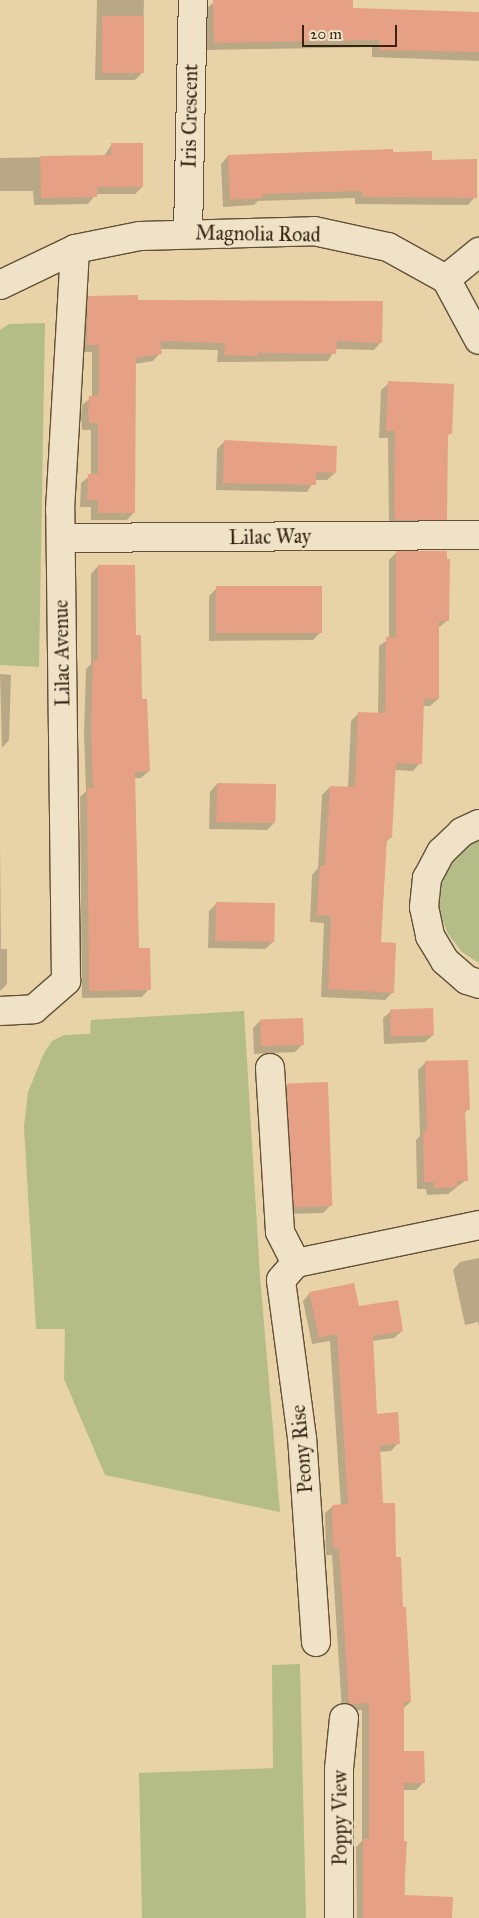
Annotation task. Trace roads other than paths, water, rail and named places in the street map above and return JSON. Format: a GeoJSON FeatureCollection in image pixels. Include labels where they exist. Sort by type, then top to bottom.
{"type":"FeatureCollection","features":[{"type":"Feature","properties":{"kind":"street","name":"Iris Crescent"},"geometry":{"type":"LineString","coordinates":[[188,233],[192,0]]}},
{"type":"Feature","properties":{"kind":"street","name":"Magnolia Road"},"geometry":{"type":"LineString","coordinates":[[0,285],[75,249],[140,236],[188,233],[314,231],[388,247],[446,279]]}},
{"type":"Feature","properties":{"kind":"street","name":"Lilac Avenue"},"geometry":{"type":"LineString","coordinates":[[0,1011],[34,1009],[66,981],[60,538],[75,249]]}},
{"type":"Feature","properties":{"kind":"street"},"geometry":{"type":"LineString","coordinates":[[479,252],[446,279],[479,340]]}},
{"type":"Feature","properties":{"kind":"street","name":"Lilac Way"},"geometry":{"type":"LineString","coordinates":[[60,538],[479,535]]}},
{"type":"Feature","properties":{"kind":"street"},"geometry":{"type":"LineString","coordinates":[[479,808],[470,828],[441,852],[427,878],[424,907],[430,936],[445,961],[468,980],[479,984]]}},
{"type":"Feature","properties":{"kind":"street"},"geometry":{"type":"LineString","coordinates":[[270,1068],[280,1232],[296,1263],[479,1226]]}},
{"type":"Feature","properties":{"kind":"street","name":"Peony Rise"},"geometry":{"type":"LineString","coordinates":[[296,1263],[281,1280],[302,1438],[316,1642]]}},
{"type":"Feature","properties":{"kind":"street","name":"Poppy View"},"geometry":{"type":"LineString","coordinates":[[339,1918],[339,1769],[344,1718]]}}]}
